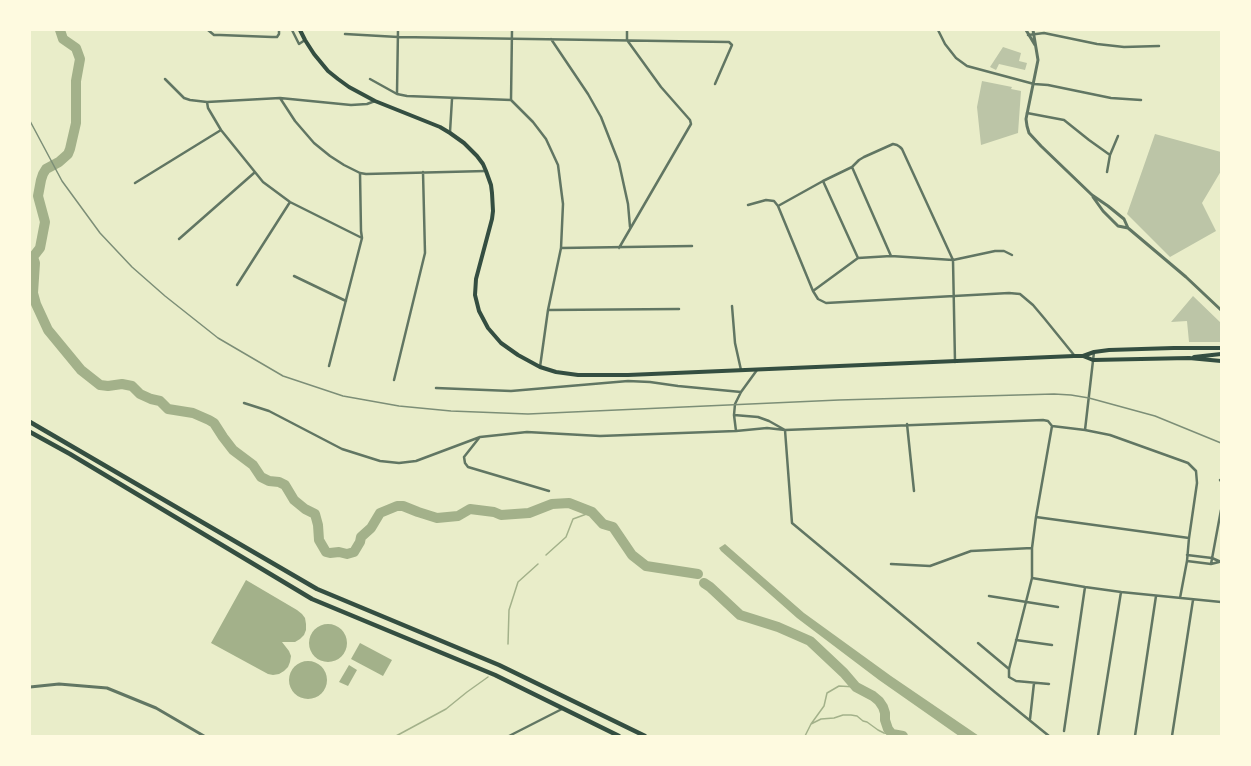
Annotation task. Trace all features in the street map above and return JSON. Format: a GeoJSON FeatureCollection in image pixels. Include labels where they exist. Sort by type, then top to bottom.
{"type":"FeatureCollection","features":[{"type":"Feature","properties":{"kind":"highway"},"geometry":{"type":"LineString","coordinates":[[30,422],[317,589],[499,665],[645,736]]}},
{"type":"Feature","properties":{"kind":"highway"},"geometry":{"type":"LineString","coordinates":[[30,432],[312,599],[495,675],[619,736]]}},
{"type":"Feature","properties":{"kind":"main road"},"geometry":{"type":"LineString","coordinates":[[300,30],[314,54],[328,71],[349,87],[375,101],[440,127],[458,138],[483,164],[492,194],[493,211],[476,279],[475,295],[479,311],[488,328],[501,342],[518,355],[540,367],[556,372],[578,375],[628,376],[1083,356],[1094,352],[1174,348],[1221,348]]}},
{"type":"Feature","properties":{"kind":"main road"},"geometry":{"type":"LineString","coordinates":[[1083,356],[1093,360],[1189,358],[1221,354]]}},
{"type":"Feature","properties":{"kind":"main road"},"geometry":{"type":"LineString","coordinates":[[1189,358],[1221,361]]}},
{"type":"Feature","properties":{"kind":"street"},"geometry":{"type":"LineString","coordinates":[[209,31],[214,35],[272,37],[279,34],[278,30]]}},
{"type":"Feature","properties":{"kind":"street"},"geometry":{"type":"LineString","coordinates":[[292,30],[298,44],[305,40]]}},
{"type":"Feature","properties":{"kind":"street"},"geometry":{"type":"LineString","coordinates":[[397,94],[398,30]]}},
{"type":"Feature","properties":{"kind":"street"},"geometry":{"type":"LineString","coordinates":[[512,30],[511,100],[546,139],[558,165],[563,204],[561,248],[548,310],[540,367]]}},
{"type":"Feature","properties":{"kind":"street"},"geometry":{"type":"LineString","coordinates":[[619,248],[691,124],[690,120],[661,87],[627,40],[627,30]]}},
{"type":"Feature","properties":{"kind":"street"},"geometry":{"type":"LineString","coordinates":[[938,30],[945,44],[956,58],[966,66],[1034,84],[1048,85],[1111,98],[1141,100]]}},
{"type":"Feature","properties":{"kind":"street"},"geometry":{"type":"LineString","coordinates":[[1026,30],[1035,45]]}},
{"type":"Feature","properties":{"kind":"street"},"geometry":{"type":"LineString","coordinates":[[1028,35],[1033,32],[1044,32],[1096,44],[1130,47],[1159,46]]}},
{"type":"Feature","properties":{"kind":"street"},"geometry":{"type":"LineString","coordinates":[[1033,32],[1038,60],[1027,113],[1027,126],[1029,133],[1034,140],[1092,195],[1124,219],[1128,228],[1186,277],[1221,310]]}},
{"type":"Feature","properties":{"kind":"street"},"geometry":{"type":"LineString","coordinates":[[345,34],[398,37],[729,42],[732,45],[715,84]]}},
{"type":"Feature","properties":{"kind":"street"},"geometry":{"type":"LineString","coordinates":[[551,39],[588,94],[602,118],[619,163],[628,204],[630,228]]}},
{"type":"Feature","properties":{"kind":"street"},"geometry":{"type":"LineString","coordinates":[[165,79],[184,98],[206,102],[280,98],[351,105],[367,104],[375,101]]}},
{"type":"Feature","properties":{"kind":"street"},"geometry":{"type":"LineString","coordinates":[[370,79],[397,94],[407,96],[452,99],[511,100]]}},
{"type":"Feature","properties":{"kind":"street"},"geometry":{"type":"LineString","coordinates":[[280,98],[294,121],[314,143],[330,156],[360,173],[486,171]]}},
{"type":"Feature","properties":{"kind":"street"},"geometry":{"type":"LineString","coordinates":[[450,133],[452,99]]}},
{"type":"Feature","properties":{"kind":"street"},"geometry":{"type":"LineString","coordinates":[[206,102],[221,130],[254,173],[269,187],[290,202],[362,238]]}},
{"type":"Feature","properties":{"kind":"street"},"geometry":{"type":"LineString","coordinates":[[1027,113],[1064,120],[1093,144],[1110,155]]}},
{"type":"Feature","properties":{"kind":"street"},"geometry":{"type":"LineString","coordinates":[[135,184],[221,130]]}},
{"type":"Feature","properties":{"kind":"street"},"geometry":{"type":"LineString","coordinates":[[1107,172],[1110,155],[1118,136]]}},
{"type":"Feature","properties":{"kind":"street"},"geometry":{"type":"LineString","coordinates":[[778,206],[852,167],[864,157],[893,144],[900,147],[952,260],[955,362]]}},
{"type":"Feature","properties":{"kind":"street"},"geometry":{"type":"LineString","coordinates":[[852,167],[891,256]]}},
{"type":"Feature","properties":{"kind":"street"},"geometry":{"type":"LineString","coordinates":[[394,380],[425,253],[423,172]]}},
{"type":"Feature","properties":{"kind":"street"},"geometry":{"type":"LineString","coordinates":[[179,239],[254,173]]}},
{"type":"Feature","properties":{"kind":"street"},"geometry":{"type":"LineString","coordinates":[[329,366],[362,238],[360,173]]}},
{"type":"Feature","properties":{"kind":"street"},"geometry":{"type":"LineString","coordinates":[[823,181],[858,258]]}},
{"type":"Feature","properties":{"kind":"street"},"geometry":{"type":"LineString","coordinates":[[1092,195],[1103,212],[1118,226],[1128,228]]}},
{"type":"Feature","properties":{"kind":"street"},"geometry":{"type":"LineString","coordinates":[[748,205],[771,200],[778,206],[813,291],[818,299],[826,303],[953,295],[1020,294],[1040,314],[1074,356]]}},
{"type":"Feature","properties":{"kind":"street"},"geometry":{"type":"LineString","coordinates":[[237,285],[290,202]]}},
{"type":"Feature","properties":{"kind":"street"},"geometry":{"type":"LineString","coordinates":[[561,248],[692,246]]}},
{"type":"Feature","properties":{"kind":"street"},"geometry":{"type":"LineString","coordinates":[[813,291],[858,258],[891,256],[952,260],[994,251],[1004,251],[1012,256]]}},
{"type":"Feature","properties":{"kind":"street"},"geometry":{"type":"LineString","coordinates":[[294,276],[346,301]]}},
{"type":"Feature","properties":{"kind":"street"},"geometry":{"type":"LineString","coordinates":[[732,306],[735,344],[741,370]]}},
{"type":"Feature","properties":{"kind":"street"},"geometry":{"type":"LineString","coordinates":[[548,310],[679,309]]}},
{"type":"Feature","properties":{"kind":"street"},"geometry":{"type":"LineString","coordinates":[[1085,430],[1094,352]]}},
{"type":"Feature","properties":{"kind":"street"},"geometry":{"type":"LineString","coordinates":[[736,431],[734,415],[735,404],[741,392],[757,370]]}},
{"type":"Feature","properties":{"kind":"street"},"geometry":{"type":"LineString","coordinates":[[628,376],[628,381]]}},
{"type":"Feature","properties":{"kind":"street"},"geometry":{"type":"LineString","coordinates":[[436,388],[511,391],[628,381],[741,392]]}},
{"type":"Feature","properties":{"kind":"street"},"geometry":{"type":"LineString","coordinates":[[244,403],[269,411],[342,449],[380,461],[399,463],[412,462],[480,437],[527,432],[600,436],[736,431],[766,428],[785,430],[907,424],[1048,421],[1052,426],[1110,435],[1188,463],[1196,471],[1197,483],[1188,538],[1187,561],[1180,598]]}},
{"type":"Feature","properties":{"kind":"street"},"geometry":{"type":"LineString","coordinates":[[734,415],[758,417],[785,430]]}},
{"type":"Feature","properties":{"kind":"street"},"geometry":{"type":"LineString","coordinates":[[907,424],[914,491]]}},
{"type":"Feature","properties":{"kind":"street"},"geometry":{"type":"LineString","coordinates":[[1049,684],[1016,680],[1009,677],[1009,669],[1032,578],[1032,548],[1036,517],[1052,426]]}},
{"type":"Feature","properties":{"kind":"street"},"geometry":{"type":"LineString","coordinates":[[785,430],[792,523],[1049,736]]}},
{"type":"Feature","properties":{"kind":"street"},"geometry":{"type":"LineString","coordinates":[[480,437],[464,457],[465,463],[468,467],[549,491]]}},
{"type":"Feature","properties":{"kind":"street"},"geometry":{"type":"LineString","coordinates":[[1211,564],[1221,510]]}},
{"type":"Feature","properties":{"kind":"street"},"geometry":{"type":"LineString","coordinates":[[1036,517],[1188,538]]}},
{"type":"Feature","properties":{"kind":"street"},"geometry":{"type":"LineString","coordinates":[[890,564],[930,566],[971,551],[1032,548]]}},
{"type":"Feature","properties":{"kind":"street"},"geometry":{"type":"LineString","coordinates":[[1187,555],[1212,558],[1220,562]]}},
{"type":"Feature","properties":{"kind":"street"},"geometry":{"type":"LineString","coordinates":[[1187,561],[1211,564],[1220,562]]}},
{"type":"Feature","properties":{"kind":"street"},"geometry":{"type":"LineString","coordinates":[[1032,578],[1085,588],[1221,602]]}},
{"type":"Feature","properties":{"kind":"street"},"geometry":{"type":"LineString","coordinates":[[1064,731],[1085,588]]}},
{"type":"Feature","properties":{"kind":"street"},"geometry":{"type":"LineString","coordinates":[[1098,736],[1121,592]]}},
{"type":"Feature","properties":{"kind":"street"},"geometry":{"type":"LineString","coordinates":[[990,596],[1058,607]]}},
{"type":"Feature","properties":{"kind":"street"},"geometry":{"type":"LineString","coordinates":[[1135,736],[1156,596]]}},
{"type":"Feature","properties":{"kind":"street"},"geometry":{"type":"LineString","coordinates":[[1172,736],[1193,600]]}},
{"type":"Feature","properties":{"kind":"street"},"geometry":{"type":"LineString","coordinates":[[1016,640],[1052,645]]}},
{"type":"Feature","properties":{"kind":"street"},"geometry":{"type":"LineString","coordinates":[[978,643],[1009,669]]}},
{"type":"Feature","properties":{"kind":"street"},"geometry":{"type":"LineString","coordinates":[[1030,720],[1034,683]]}},
{"type":"Feature","properties":{"kind":"street"},"geometry":{"type":"LineString","coordinates":[[30,688],[59,684],[107,688],[156,708],[204,736]]}},
{"type":"Feature","properties":{"kind":"street"},"geometry":{"type":"LineString","coordinates":[[509,736],[563,708]]}},
{"type":"Feature","properties":{"kind":"shaded area"},"geometry":{"type":"Polygon","coordinates":[[[725,544],[804,613],[891,676],[979,736],[959,736],[879,680],[797,618],[721,551],[719,548],[725,544]]]}},
{"type":"Feature","properties":{"kind":"shaded area"},"geometry":{"type":"Polygon","coordinates":[[[246,580],[297,610],[305,618],[306,630],[304,635],[295,642],[282,642],[291,656],[288,667],[279,674],[268,674],[211,643],[246,580]]]}},
{"type":"Feature","properties":{"kind":"shaded area"},"geometry":{"type":"Polygon","coordinates":[[[324,624],[332,624],[342,629],[346,636],[346,650],[342,657],[332,662],[324,662],[314,657],[312,654],[309,647],[309,639],[314,629],[317,627],[324,624]]]}},
{"type":"Feature","properties":{"kind":"shaded area"},"geometry":{"type":"Polygon","coordinates":[[[360,643],[392,660],[383,676],[351,659],[360,643]]]}},
{"type":"Feature","properties":{"kind":"shaded area"},"geometry":{"type":"Polygon","coordinates":[[[304,661],[312,661],[322,666],[326,673],[326,687],[322,694],[312,699],[304,699],[294,694],[292,691],[289,684],[289,676],[294,666],[297,664],[304,661]]]}},
{"type":"Feature","properties":{"kind":"shaded area"},"geometry":{"type":"Polygon","coordinates":[[[349,665],[357,670],[348,686],[339,682],[349,665]]]}},
{"type":"Feature","properties":{"kind":"building"},"geometry":{"type":"Polygon","coordinates":[[[1003,47],[1021,53],[1019,61],[1027,63],[1025,70],[999,64],[996,70],[990,67],[1003,47]]]}},
{"type":"Feature","properties":{"kind":"building"},"geometry":{"type":"Polygon","coordinates":[[[982,81],[1012,87],[1011,89],[1021,91],[1018,133],[981,145],[977,107],[982,81]]]}},
{"type":"Feature","properties":{"kind":"building"},"geometry":{"type":"Polygon","coordinates":[[[1155,134],[1221,152],[1221,171],[1202,203],[1216,231],[1170,257],[1127,214],[1155,134]]]}},
{"type":"Feature","properties":{"kind":"building"},"geometry":{"type":"Polygon","coordinates":[[[1193,296],[1221,323],[1221,342],[1189,342],[1187,321],[1171,322],[1193,296]]]}},
{"type":"Feature","properties":{"kind":"waterway"},"geometry":{"type":"LineString","coordinates":[[60,30],[63,39],[76,48],[80,59],[76,81],[76,123],[68,154],[59,162],[46,169],[41,180],[38,196],[45,222],[40,248],[33,257],[35,263],[33,293],[36,304],[48,330],[81,370],[100,385],[108,386],[122,384],[132,386],[140,394],[160,401],[168,409],[193,413],[214,423],[233,450],[253,465],[261,477],[269,481],[279,482],[285,485],[294,500],[305,509],[315,514],[318,525],[319,540],[326,552],[339,552],[347,554],[354,552],[360,542],[361,537],[371,528],[380,513],[397,506],[403,506],[437,518],[458,516],[470,509],[494,512],[501,515],[529,513],[552,504],[569,503],[592,512],[603,524],[613,527],[632,555],[646,566],[698,574]]}},
{"type":"Feature","properties":{"kind":"waterway"},"geometry":{"type":"LineString","coordinates":[[546,555],[566,537],[573,519],[592,512]]}},
{"type":"Feature","properties":{"kind":"waterway"},"geometry":{"type":"LineString","coordinates":[[508,644],[509,610],[518,582],[538,564]]}},
{"type":"Feature","properties":{"kind":"waterway"},"geometry":{"type":"LineString","coordinates":[[704,583],[740,615],[778,627],[810,641],[844,673],[856,687],[879,701],[885,713],[885,720],[888,729],[892,734],[903,736]]}},
{"type":"Feature","properties":{"kind":"waterway"},"geometry":{"type":"LineString","coordinates":[[396,736],[446,709],[488,677]]}},
{"type":"Feature","properties":{"kind":"waterway"},"geometry":{"type":"LineString","coordinates":[[805,736],[811,724],[824,706],[827,693],[839,686],[856,687]]}},
{"type":"Feature","properties":{"kind":"waterway"},"geometry":{"type":"LineString","coordinates":[[811,724],[821,719],[851,715],[857,716],[884,733],[892,734]]}},
{"type":"Feature","properties":{"kind":"railway"},"geometry":{"type":"LineString","coordinates":[[30,121],[62,181],[100,233],[132,267],[165,296],[218,338],[283,376],[343,396],[399,406],[451,411],[528,414],[839,400],[1054,394],[1089,398],[1155,416],[1221,443]]}}]}
